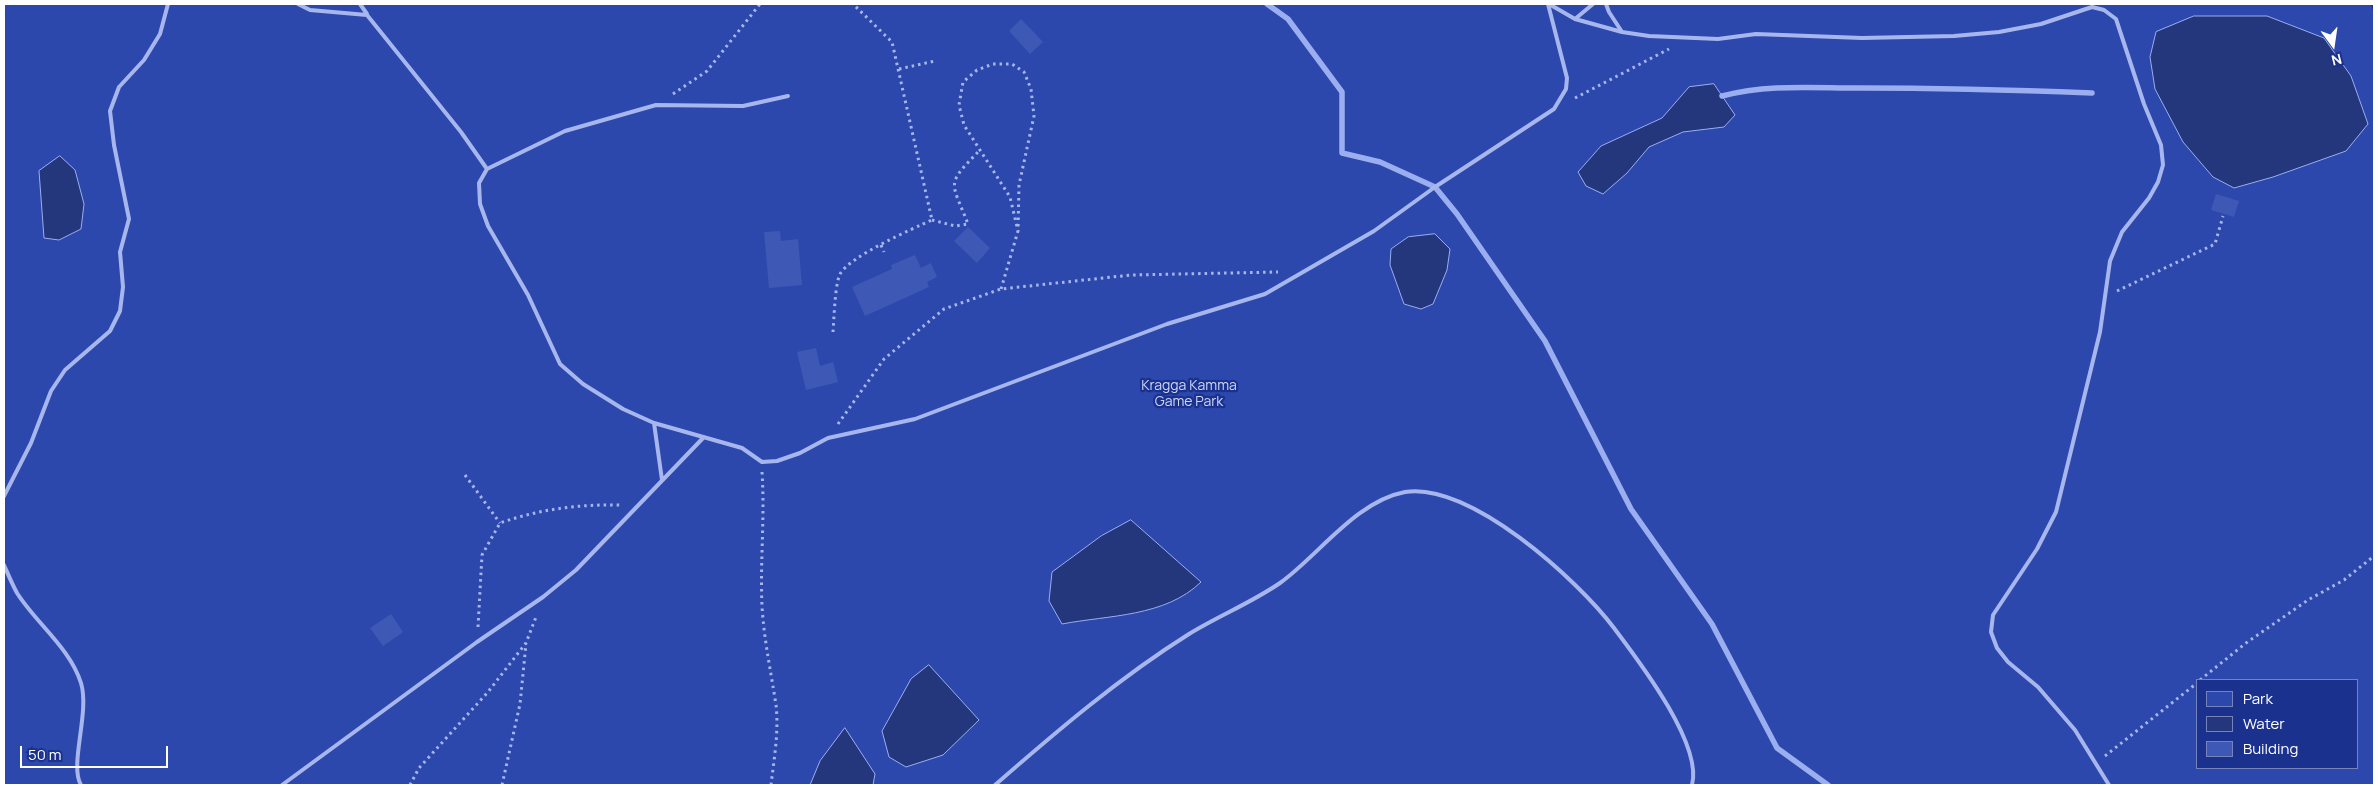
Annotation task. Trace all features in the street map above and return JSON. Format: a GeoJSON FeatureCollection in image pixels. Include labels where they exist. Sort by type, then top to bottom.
{"type":"FeatureCollection","features":[{"type":"Feature","properties":{"kind":"lane"},"geometry":{"type":"LineString","coordinates":[[4,496],[30,443],[51,391],[65,370],[110,330],[120,311],[123,287],[120,252],[130,219],[114,145],[110,111],[119,87],[144,60],[160,34],[168,4]]}},
{"type":"Feature","properties":{"kind":"lane"},"geometry":{"type":"LineString","coordinates":[[298,4],[310,10],[367,15]]}},
{"type":"Feature","properties":{"kind":"lane"},"geometry":{"type":"LineString","coordinates":[[360,4],[461,132],[487,169]]}},
{"type":"Feature","properties":{"kind":"lane"},"geometry":{"type":"LineString","coordinates":[[788,96],[744,106],[656,105],[565,131],[487,169],[479,183],[480,204],[488,226],[528,295],[560,364],[583,384],[623,409],[654,423],[742,448],[762,462],[777,461],[800,453],[828,438],[915,419],[1168,324],[1266,294],[1306,271],[1374,230],[1435,187],[1554,109],[1566,89],[1567,78],[1549,4]]}},
{"type":"Feature","properties":{"kind":"lane"},"geometry":{"type":"LineString","coordinates":[[1549,4],[1575,19],[1622,32],[1649,36],[1718,39],[1756,34],[1862,38],[1954,36],[1999,32],[2041,24],[2092,7],[2104,10],[2116,19],[2144,104],[2161,145],[2163,165],[2158,182],[2149,198],[2122,232],[2110,261],[2100,332],[2056,512],[2037,549],[1993,616],[1991,632],[1997,648],[2008,662],[2038,687],[2058,709],[2096,762],[2109,785]]}},
{"type":"Feature","properties":{"kind":"lane"},"geometry":{"type":"LineString","coordinates":[[1575,19],[1593,4]]}},
{"type":"Feature","properties":{"kind":"lane"},"geometry":{"type":"LineString","coordinates":[[1606,4],[1622,32]]}},
{"type":"Feature","properties":{"kind":"lane"},"geometry":{"type":"LineString","coordinates":[[654,423],[662,480]]}},
{"type":"Feature","properties":{"kind":"lane"},"geometry":{"type":"LineString","coordinates":[[282,785],[477,642],[543,597],[576,570],[704,437]]}},
{"type":"Feature","properties":{"kind":"lane"},"geometry":{"type":"LineString","coordinates":[[995,785],[1092,702],[1130,673],[1190,633],[1280,583],[1334,534],[1366,510],[1405,492],[1423,492],[1468,504],[1501,525],[1573,583],[1605,618],[1643,668],[1676,720],[1692,762],[1692,785]]}},
{"type":"Feature","properties":{"kind":"lane"},"geometry":{"type":"LineString","coordinates":[[4,565],[17,593],[71,663],[81,683],[84,707],[77,762],[81,785]]}},
{"type":"Feature","properties":{"kind":"path"},"geometry":{"type":"LineString","coordinates":[[656,105],[707,72],[760,4]]}},
{"type":"Feature","properties":{"kind":"path"},"geometry":{"type":"LineString","coordinates":[[853,4],[888,36],[892,42],[932,220]]}},
{"type":"Feature","properties":{"kind":"path"},"geometry":{"type":"LineString","coordinates":[[1554,109],[1690,38]]}},
{"type":"Feature","properties":{"kind":"path"},"geometry":{"type":"LineString","coordinates":[[899,69],[935,61]]}},
{"type":"Feature","properties":{"kind":"path"},"geometry":{"type":"LineString","coordinates":[[1001,289],[1018,231],[1018,185],[1034,116],[1031,89],[1024,72],[1012,64],[993,64],[976,70],[963,82],[959,105],[964,125],[1010,197],[1018,231]]}},
{"type":"Feature","properties":{"kind":"path"},"geometry":{"type":"LineString","coordinates":[[833,332],[839,275],[846,267],[881,245],[932,220],[955,226],[968,224],[954,190],[958,172],[980,150]]}},
{"type":"Feature","properties":{"kind":"path"},"geometry":{"type":"LineString","coordinates":[[2105,297],[2215,244],[2223,216]]}},
{"type":"Feature","properties":{"kind":"path"},"geometry":{"type":"LineString","coordinates":[[881,245],[884,252]]}},
{"type":"Feature","properties":{"kind":"path"},"geometry":{"type":"LineString","coordinates":[[828,438],[884,359],[944,309],[1001,289],[1131,275],[1306,271]]}},
{"type":"Feature","properties":{"kind":"path"},"geometry":{"type":"LineString","coordinates":[[762,462],[764,507],[763,631],[776,706],[777,731],[771,785]]}},
{"type":"Feature","properties":{"kind":"path"},"geometry":{"type":"LineString","coordinates":[[465,476],[500,523]]}},
{"type":"Feature","properties":{"kind":"path"},"geometry":{"type":"LineString","coordinates":[[477,642],[482,555],[500,523],[530,512],[588,504],[638,505]]}},
{"type":"Feature","properties":{"kind":"path"},"geometry":{"type":"LineString","coordinates":[[2201,679],[2246,643],[2308,600],[2344,580],[2374,556]]}},
{"type":"Feature","properties":{"kind":"path"},"geometry":{"type":"LineString","coordinates":[[502,785],[520,704],[526,643],[543,597]]}},
{"type":"Feature","properties":{"kind":"path"},"geometry":{"type":"LineString","coordinates":[[410,785],[419,768],[488,692],[526,643]]}},
{"type":"Feature","properties":{"kind":"path"},"geometry":{"type":"LineString","coordinates":[[2096,762],[2196,684]]}},
{"type":"Feature","properties":{"kind":"green space","name":"Kragga Kamma Game Park"},"geometry":{"type":"Polygon","coordinates":[[[4,4],[2371,4],[2374,14],[2374,785],[4,785],[4,4]]]}},
{"type":"Feature","properties":{"kind":"water"},"geometry":{"type":"Polygon","coordinates":[[[2194,16],[2267,16],[2324,38],[2351,76],[2368,124],[2346,151],[2273,177],[2234,188],[2213,177],[2183,142],[2155,89],[2150,57],[2156,32],[2194,16]]]}},
{"type":"Feature","properties":{"kind":"water"},"geometry":{"type":"Polygon","coordinates":[[[1714,84],[1735,115],[1724,127],[1683,132],[1649,147],[1627,173],[1603,194],[1586,186],[1578,172],[1601,146],[1662,118],[1689,87],[1714,84]]]}},
{"type":"Feature","properties":{"kind":"water"},"geometry":{"type":"Polygon","coordinates":[[[60,156],[75,170],[84,204],[81,229],[59,240],[44,238],[39,171],[60,156]]]}},
{"type":"Feature","properties":{"kind":"water"},"geometry":{"type":"Polygon","coordinates":[[[1435,234],[1450,249],[1447,270],[1433,304],[1421,309],[1404,304],[1390,265],[1391,249],[1408,237],[1435,234]]]}},
{"type":"Feature","properties":{"kind":"water"},"geometry":{"type":"Polygon","coordinates":[[[1131,520],[1201,582],[1171,602],[1154,608],[1136,613],[1062,624],[1049,601],[1052,572],[1101,536],[1131,520]]]}},
{"type":"Feature","properties":{"kind":"water"},"geometry":{"type":"Polygon","coordinates":[[[929,665],[979,720],[943,755],[906,767],[889,757],[882,731],[911,679],[929,665]]]}},
{"type":"Feature","properties":{"kind":"water"},"geometry":{"type":"Polygon","coordinates":[[[845,728],[875,774],[873,785],[810,785],[820,761],[845,728]]]}},
{"type":"Feature","properties":{"kind":"building"},"geometry":{"type":"Polygon","coordinates":[[[1021,19],[1043,42],[1030,54],[1009,31],[1021,19]]]}},
{"type":"Feature","properties":{"kind":"building"},"geometry":{"type":"Polygon","coordinates":[[[2216,194],[2239,201],[2234,217],[2211,210],[2216,194]]]}},
{"type":"Feature","properties":{"kind":"building"},"geometry":{"type":"Polygon","coordinates":[[[968,227],[990,248],[977,263],[954,241],[968,227]]]}},
{"type":"Feature","properties":{"kind":"building"},"geometry":{"type":"Polygon","coordinates":[[[780,231],[781,241],[798,239],[802,285],[769,288],[764,232],[780,231]]]}},
{"type":"Feature","properties":{"kind":"building"},"geometry":{"type":"Polygon","coordinates":[[[915,255],[921,268],[931,263],[937,277],[927,282],[929,287],[865,316],[852,287],[892,269],[891,265],[915,255]]]}},
{"type":"Feature","properties":{"kind":"building"},"geometry":{"type":"Polygon","coordinates":[[[816,348],[820,366],[833,362],[838,382],[806,390],[797,352],[816,348]]]}},
{"type":"Feature","properties":{"kind":"building"},"geometry":{"type":"Polygon","coordinates":[[[391,614],[403,632],[383,646],[370,628],[391,614]]]}},
{"type":"Feature","properties":{"kind":"waterway"},"geometry":{"type":"LineString","coordinates":[[1267,4],[1288,19],[1342,92],[1342,153],[1380,162],[1435,187],[1457,214],[1545,341],[1631,509],[1712,624],[1777,748],[1828,785]]}},
{"type":"Feature","properties":{"kind":"waterway"},"geometry":{"type":"LineString","coordinates":[[1722,96],[1773,88],[1946,89],[2092,93]]}}]}
